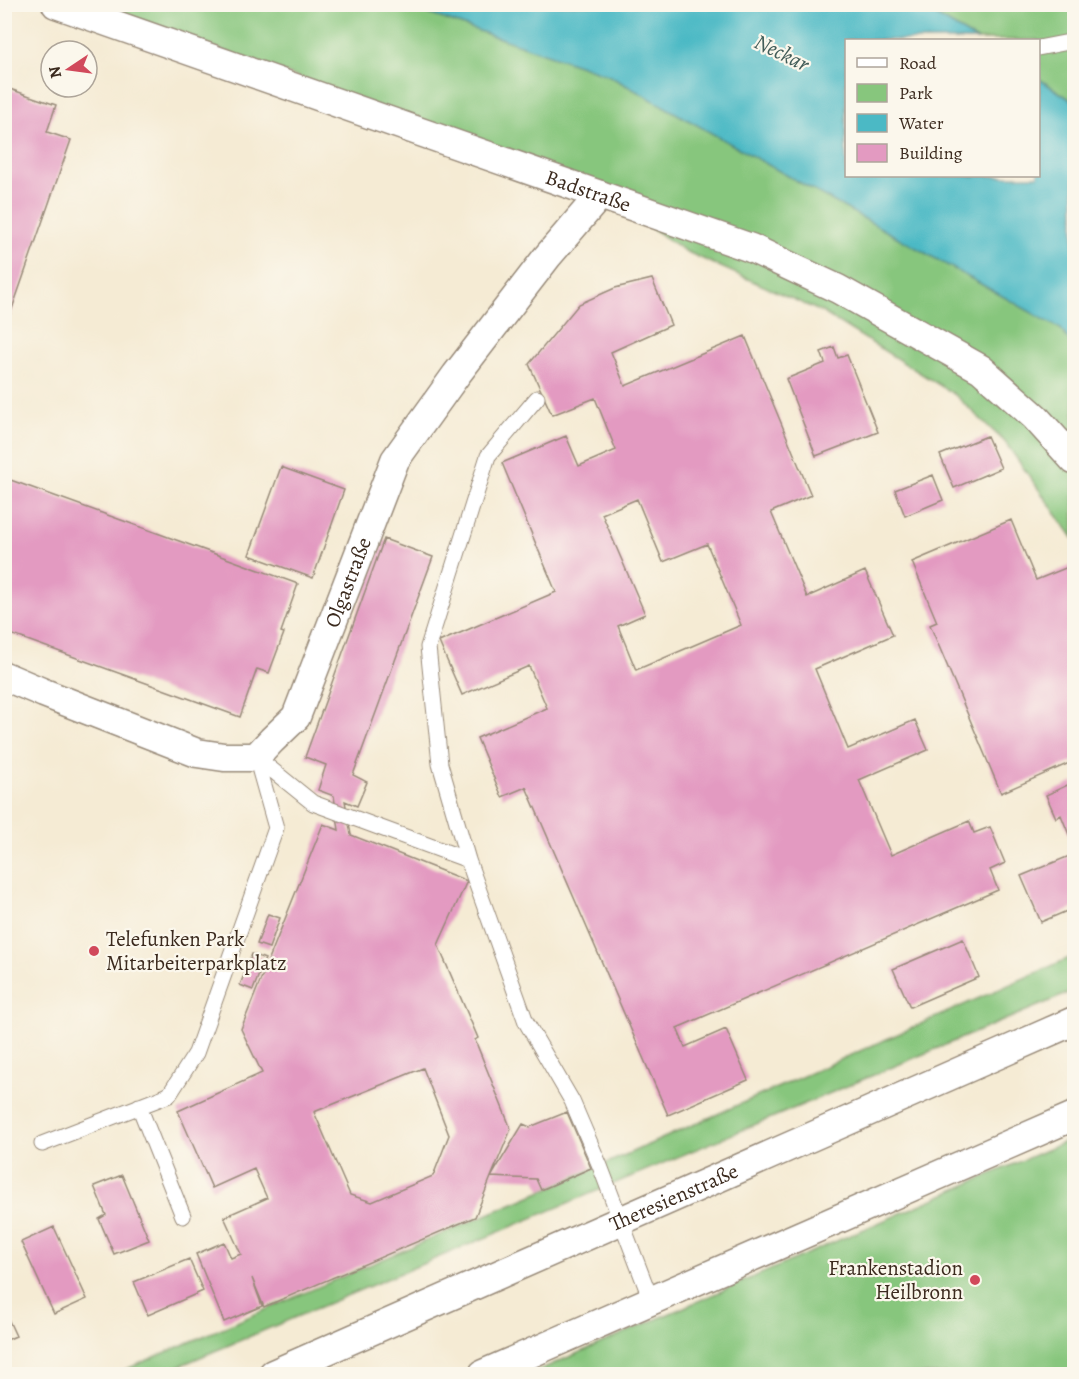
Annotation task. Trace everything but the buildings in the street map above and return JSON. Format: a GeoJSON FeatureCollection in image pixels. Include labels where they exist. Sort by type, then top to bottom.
{"type":"FeatureCollection","features":[{"type":"Feature","properties":{"kind":"street","name":"Badstraße"},"geometry":{"type":"LineString","coordinates":[[56,4],[752,248],[849,295],[981,369],[1035,417],[1074,460]]}},
{"type":"Feature","properties":{"kind":"street","name":"Olgastraße"},"geometry":{"type":"LineString","coordinates":[[256,757],[296,717],[395,460],[463,366],[547,257],[600,195]]}},
{"type":"Feature","properties":{"kind":"street"},"geometry":{"type":"LineString","coordinates":[[4,676],[197,753],[224,757],[256,757]]}},
{"type":"Feature","properties":{"kind":"street","name":"Theresienstraße"},"geometry":{"type":"LineString","coordinates":[[273,1374],[1074,1021]]}},
{"type":"Feature","properties":{"kind":"street"},"geometry":{"type":"LineString","coordinates":[[483,1374],[1074,1116]]}},
{"type":"Feature","properties":{"kind":"lane"},"geometry":{"type":"LineString","coordinates":[[1040,48],[1074,41]]}},
{"type":"Feature","properties":{"kind":"lane"},"geometry":{"type":"LineString","coordinates":[[537,398],[488,456],[428,647],[440,764],[468,860],[526,1022],[572,1101],[622,1222],[651,1300]]}},
{"type":"Feature","properties":{"kind":"lane"},"geometry":{"type":"LineString","coordinates":[[256,757],[313,803],[468,860]]}},
{"type":"Feature","properties":{"kind":"lane"},"geometry":{"type":"LineString","coordinates":[[42,1144],[169,1095],[196,1053],[276,828],[256,757]]}},
{"type":"Feature","properties":{"kind":"lane"},"geometry":{"type":"LineString","coordinates":[[139,1106],[183,1216]]}},
{"type":"Feature","properties":{"kind":"green space"},"geometry":{"type":"Polygon","coordinates":[[[96,5],[403,5],[608,75],[1061,329],[1074,348],[1074,539],[1005,442],[954,394],[822,312],[685,251],[579,178],[96,5]]]}},
{"type":"Feature","properties":{"kind":"green space"},"geometry":{"type":"Polygon","coordinates":[[[918,5],[1074,5],[1074,102],[1040,80],[1040,39],[975,39],[918,5]]]}},
{"type":"Feature","properties":{"kind":"green space"},"geometry":{"type":"Polygon","coordinates":[[[1074,956],[1074,991],[160,1374],[115,1374],[605,1164],[1074,956]]]}},
{"type":"Feature","properties":{"kind":"green space"},"geometry":{"type":"Polygon","coordinates":[[[1074,1138],[1074,1374],[530,1374],[1074,1138]]]}},
{"type":"Feature","properties":{"kind":"water","name":"Neckar"},"geometry":{"type":"Polygon","coordinates":[[[403,5],[918,5],[975,39],[845,39],[845,177],[1040,177],[1040,80],[1074,102],[1074,348],[1061,329],[608,75],[403,5]]]}},
{"type":"Feature","properties":{"kind":"place","name":"Telefunken Park Mitarbeiterparkplatz"},"geometry":{"type":"Point","coordinates":[94,951]}},
{"type":"Feature","properties":{"kind":"place","name":"Frankenstadion Heilbronn"},"geometry":{"type":"Point","coordinates":[975,1280]}}]}
